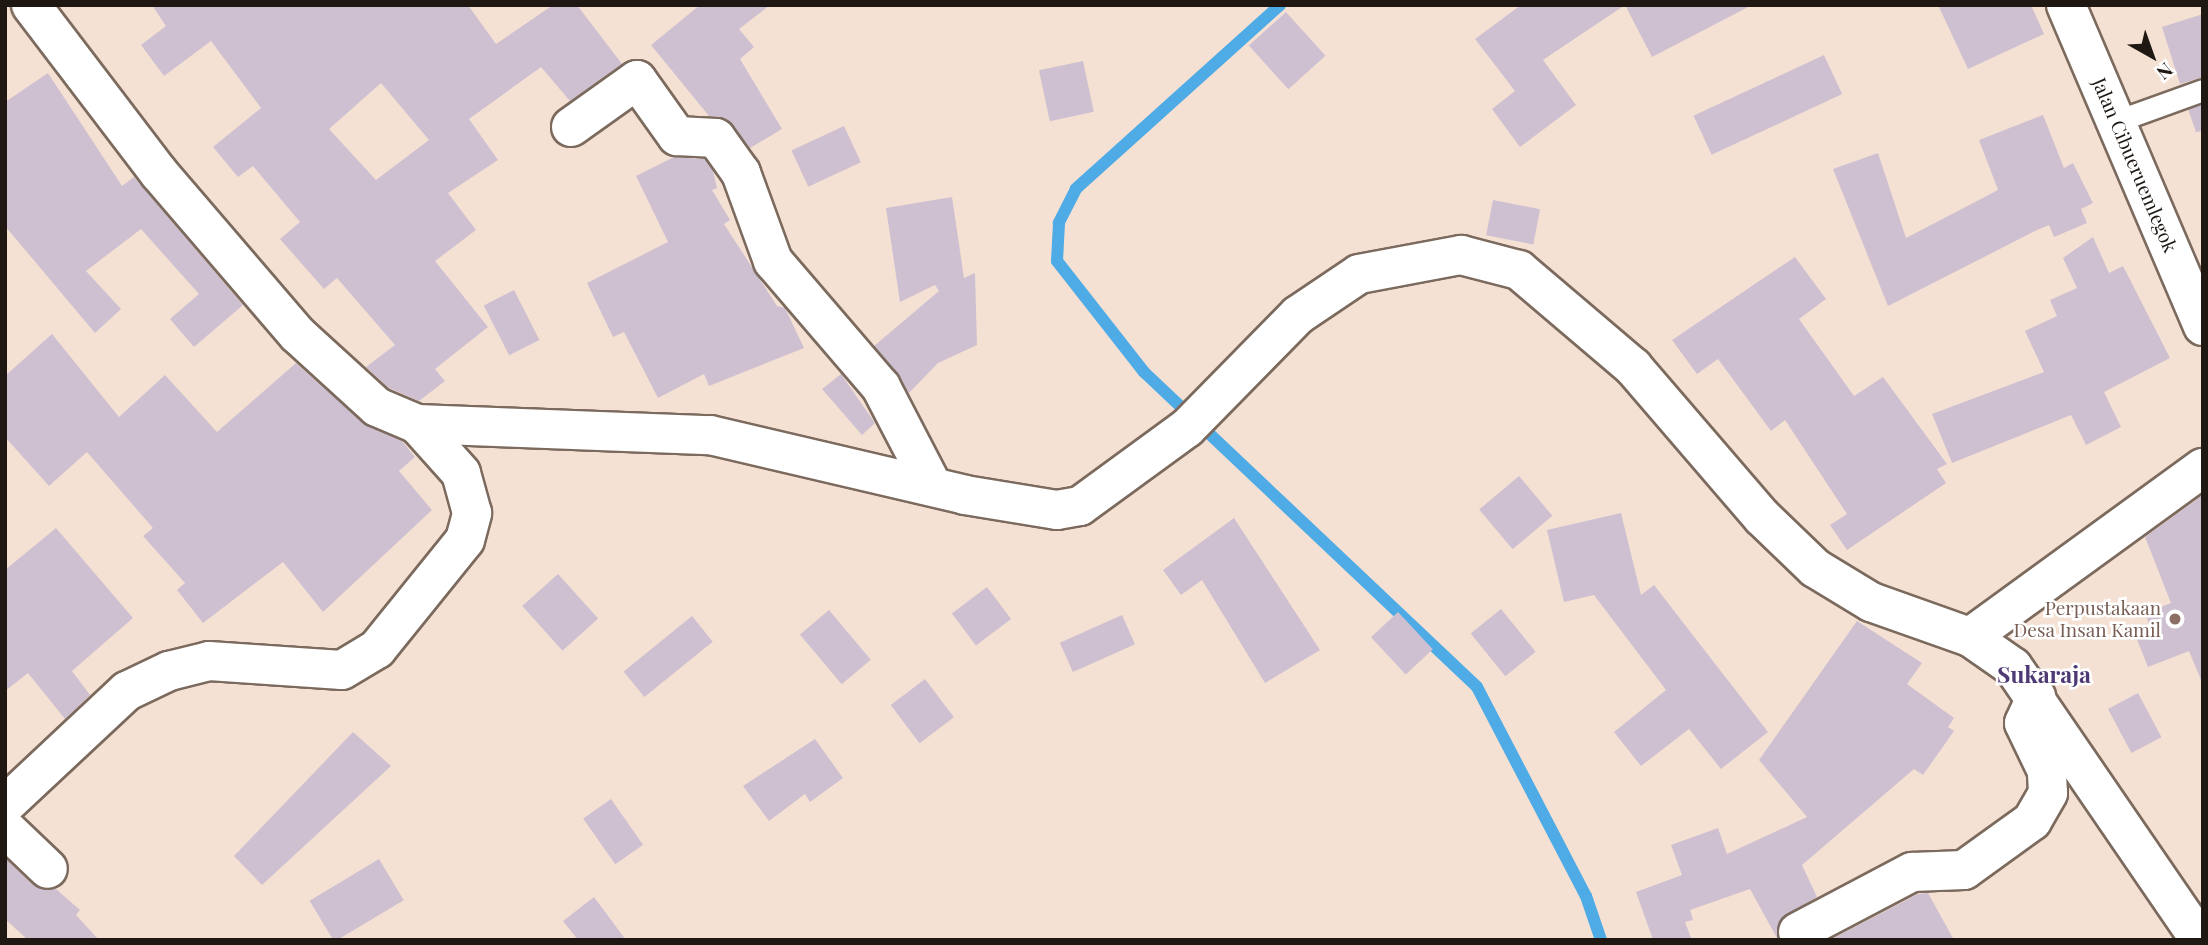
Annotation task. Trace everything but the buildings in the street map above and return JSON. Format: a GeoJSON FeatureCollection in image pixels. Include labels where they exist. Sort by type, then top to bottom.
{"type":"FeatureCollection","features":[{"type":"Feature","properties":{"kind":"street"},"geometry":{"type":"LineString","coordinates":[[31,5],[159,173],[297,334],[377,407],[417,424],[698,434],[1057,510],[1080,506],[1201,415],[1332,288],[1414,260],[1489,258],[1519,270],[1605,340],[1815,568],[1871,603],[1970,637],[2013,667],[2200,940]]}},
{"type":"Feature","properties":{"kind":"street","name":"Jalan Cibueruemlegok"},"geometry":{"type":"LineString","coordinates":[[2066,5],[2203,326]]}},
{"type":"Feature","properties":{"kind":"street"},"geometry":{"type":"LineString","coordinates":[[571,127],[637,80],[677,136],[716,138],[741,173],[773,261],[881,387],[932,485]]}},
{"type":"Feature","properties":{"kind":"street"},"geometry":{"type":"LineString","coordinates":[[5,805],[127,691],[169,671],[209,661],[342,670],[377,649],[465,540],[472,513],[461,473],[417,424]]}},
{"type":"Feature","properties":{"kind":"street"},"geometry":{"type":"LineString","coordinates":[[1970,637],[2203,468]]}},
{"type":"Feature","properties":{"kind":"street"},"geometry":{"type":"LineString","coordinates":[[1798,932],[1913,872],[1964,870],[2032,821],[2048,793],[2047,771],[2024,723],[2036,697]]}},
{"type":"Feature","properties":{"kind":"street"},"geometry":{"type":"LineString","coordinates":[[5,828],[48,869]]}},
{"type":"Feature","properties":{"kind":"lane"},"geometry":{"type":"LineString","coordinates":[[2117,121],[2203,90]]}},
{"type":"Feature","properties":{"kind":"waterway"},"geometry":{"type":"LineString","coordinates":[[1280,5],[1076,189],[1059,223],[1057,261],[1144,372],[1477,687],[1586,896],[1601,940]]}},
{"type":"Feature","properties":{"kind":"place","name":"Perpustakaan Desa Insan Kamil"},"geometry":{"type":"Point","coordinates":[2175,619]}},
{"type":"Feature","properties":{"kind":"district","name":"Sukaraja"},"geometry":{"type":"Point","coordinates":[2044,674]}}]}
